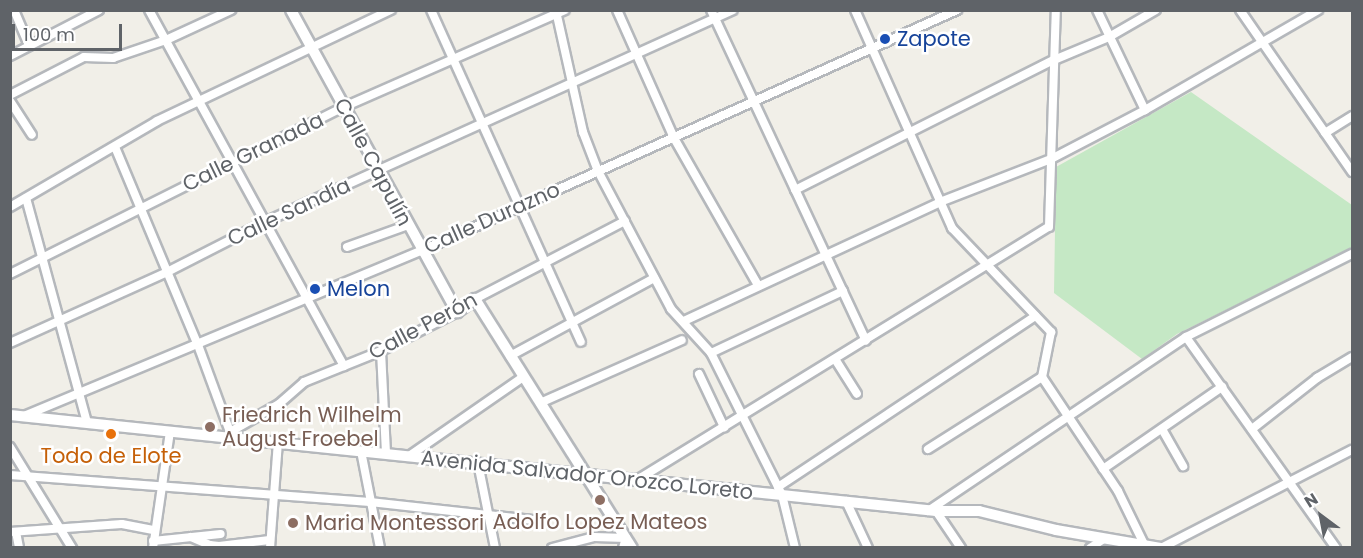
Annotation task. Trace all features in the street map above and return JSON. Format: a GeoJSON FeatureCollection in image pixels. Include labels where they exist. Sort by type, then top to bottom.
{"type":"FeatureCollection","features":[{"type":"Feature","properties":{"kind":"street"},"geometry":{"type":"LineString","coordinates":[[14,10],[29,46]]}},
{"type":"Feature","properties":{"kind":"street"},"geometry":{"type":"LineString","coordinates":[[10,56],[99,10]]}},
{"type":"Feature","properties":{"kind":"street"},"geometry":{"type":"LineString","coordinates":[[149,10],[344,366]]}},
{"type":"Feature","properties":{"kind":"street"},"geometry":{"type":"LineString","coordinates":[[10,95],[84,57],[113,58],[166,40],[231,10]]}},
{"type":"Feature","properties":{"kind":"street","name":"Calle Capulín"},"geometry":{"type":"LineString","coordinates":[[291,10],[421,251],[457,312]]}},
{"type":"Feature","properties":{"kind":"street"},"geometry":{"type":"LineString","coordinates":[[10,207],[198,100],[391,10]]}},
{"type":"Feature","properties":{"kind":"street"},"geometry":{"type":"LineString","coordinates":[[431,10],[518,207],[581,342]]}},
{"type":"Feature","properties":{"kind":"street"},"geometry":{"type":"LineString","coordinates":[[617,10],[674,138],[758,285]]}},
{"type":"Feature","properties":{"kind":"street","name":"Calle Sandía"},"geometry":{"type":"LineString","coordinates":[[10,343],[167,272],[265,222],[636,56],[713,15],[733,10]]}},
{"type":"Feature","properties":{"kind":"street"},"geometry":{"type":"LineString","coordinates":[[855,10],[952,228],[1051,333],[1042,378],[1128,508],[1143,544]]}},
{"type":"Feature","properties":{"kind":"street","name":"Calle Durazno"},"geometry":{"type":"LineString","coordinates":[[24,416],[421,251],[755,103],[957,10]]}},
{"type":"Feature","properties":{"kind":"street"},"geometry":{"type":"LineString","coordinates":[[636,481],[1050,227],[1056,10]]}},
{"type":"Feature","properties":{"kind":"street"},"geometry":{"type":"LineString","coordinates":[[1096,10],[1145,110]]}},
{"type":"Feature","properties":{"kind":"street"},"geometry":{"type":"LineString","coordinates":[[795,190],[1054,60],[1109,37],[1156,10]]}},
{"type":"Feature","properties":{"kind":"street"},"geometry":{"type":"LineString","coordinates":[[1240,10],[1353,172]]}},
{"type":"Feature","properties":{"kind":"street"},"geometry":{"type":"LineString","coordinates":[[684,321],[940,202],[1051,159],[1145,110],[1318,10]]}},
{"type":"Feature","properties":{"kind":"street"},"geometry":{"type":"LineString","coordinates":[[559,12],[583,132],[598,171],[671,309],[711,353],[780,491],[792,547]]}},
{"type":"Feature","properties":{"kind":"street","name":"Calle Granada"},"geometry":{"type":"LineString","coordinates":[[10,274],[344,107],[559,12]]}},
{"type":"Feature","properties":{"kind":"street"},"geometry":{"type":"LineString","coordinates":[[713,15],[866,341]]}},
{"type":"Feature","properties":{"kind":"street"},"geometry":{"type":"LineString","coordinates":[[10,100],[32,135]]}},
{"type":"Feature","properties":{"kind":"street"},"geometry":{"type":"LineString","coordinates":[[1325,133],[1353,116]]}},
{"type":"Feature","properties":{"kind":"street"},"geometry":{"type":"LineString","coordinates":[[115,147],[198,345],[230,434]]}},
{"type":"Feature","properties":{"kind":"street"},"geometry":{"type":"LineString","coordinates":[[26,198],[87,423]]}},
{"type":"Feature","properties":{"kind":"street","name":"Calle Perón"},"geometry":{"type":"LineString","coordinates":[[230,434],[279,404],[304,382],[381,351],[625,221]]}},
{"type":"Feature","properties":{"kind":"street"},"geometry":{"type":"LineString","coordinates":[[347,247],[408,225]]}},
{"type":"Feature","properties":{"kind":"street"},"geometry":{"type":"LineString","coordinates":[[962,548],[932,511],[1186,337],[1353,254]]}},
{"type":"Feature","properties":{"kind":"street"},"geometry":{"type":"LineString","coordinates":[[510,356],[654,278]]}},
{"type":"Feature","properties":{"kind":"street"},"geometry":{"type":"LineString","coordinates":[[711,353],[843,291]]}},
{"type":"Feature","properties":{"kind":"street"},"geometry":{"type":"LineString","coordinates":[[475,299],[586,475],[624,543]]}},
{"type":"Feature","properties":{"kind":"street"},"geometry":{"type":"LineString","coordinates":[[780,491],[1035,316]]}},
{"type":"Feature","properties":{"kind":"street"},"geometry":{"type":"LineString","coordinates":[[1186,337],[1336,548]]}},
{"type":"Feature","properties":{"kind":"street"},"geometry":{"type":"LineString","coordinates":[[540,404],[682,340]]}},
{"type":"Feature","properties":{"kind":"street"},"geometry":{"type":"LineString","coordinates":[[381,351],[386,454]]}},
{"type":"Feature","properties":{"kind":"street"},"geometry":{"type":"LineString","coordinates":[[1252,429],[1317,378],[1353,357]]}},
{"type":"Feature","properties":{"kind":"street"},"geometry":{"type":"LineString","coordinates":[[835,359],[857,394]]}},
{"type":"Feature","properties":{"kind":"street"},"geometry":{"type":"LineString","coordinates":[[699,374],[724,427]]}},
{"type":"Feature","properties":{"kind":"street"},"geometry":{"type":"LineString","coordinates":[[409,456],[523,377]]}},
{"type":"Feature","properties":{"kind":"street"},"geometry":{"type":"LineString","coordinates":[[928,449],[1042,378]]}},
{"type":"Feature","properties":{"kind":"street"},"geometry":{"type":"LineString","coordinates":[[1103,469],[1222,387]]}},
{"type":"Feature","properties":{"kind":"street","name":"Avenida Salvador Orozco Loreto"},"geometry":{"type":"LineString","coordinates":[[10,415],[170,431],[230,434],[278,442],[636,481],[780,491],[932,511],[979,512],[1104,539],[1161,548]]}},
{"type":"Feature","properties":{"kind":"street"},"geometry":{"type":"LineString","coordinates":[[1161,429],[1183,466]]}},
{"type":"Feature","properties":{"kind":"street"},"geometry":{"type":"LineString","coordinates":[[170,431],[153,544],[221,534]]}},
{"type":"Feature","properties":{"kind":"street"},"geometry":{"type":"LineString","coordinates":[[191,537],[210,545],[219,546],[270,544],[278,442]]}},
{"type":"Feature","properties":{"kind":"street"},"geometry":{"type":"LineString","coordinates":[[10,447],[72,548]]}},
{"type":"Feature","properties":{"kind":"street"},"geometry":{"type":"LineString","coordinates":[[361,451],[380,548]]}},
{"type":"Feature","properties":{"kind":"street"},"geometry":{"type":"LineString","coordinates":[[1161,548],[1351,454]]}},
{"type":"Feature","properties":{"kind":"street"},"geometry":{"type":"LineString","coordinates":[[478,463],[495,548]]}},
{"type":"Feature","properties":{"kind":"street"},"geometry":{"type":"LineString","coordinates":[[10,475],[370,502],[542,521]]}},
{"type":"Feature","properties":{"kind":"street"},"geometry":{"type":"LineString","coordinates":[[846,501],[868,548]]}},
{"type":"Feature","properties":{"kind":"street"},"geometry":{"type":"LineString","coordinates":[[19,548],[13,532],[122,524],[154,530]]}},
{"type":"Feature","properties":{"kind":"street"},"geometry":{"type":"LineString","coordinates":[[552,548],[594,537],[624,543],[632,548]]}},
{"type":"Feature","properties":{"kind":"street"},"geometry":{"type":"LineString","coordinates":[[1090,548],[1104,539]]}},
{"type":"Feature","properties":{"kind":"green space"},"geometry":{"type":"Polygon","coordinates":[[[1191,92],[1352,205],[1352,248],[1177,334],[1142,359],[1054,293],[1056,167],[1191,92]]]}},
{"type":"Feature","properties":{"kind":"place","name":"Zapote"},"geometry":{"type":"Point","coordinates":[885,39]}},
{"type":"Feature","properties":{"kind":"place","name":"Melon"},"geometry":{"type":"Point","coordinates":[315,289]}},
{"type":"Feature","properties":{"kind":"place","name":"Friedrich Wilhelm August Froebel"},"geometry":{"type":"Point","coordinates":[210,427]}},
{"type":"Feature","properties":{"kind":"place","name":"Todo de Elote"},"geometry":{"type":"Point","coordinates":[111,434]}},
{"type":"Feature","properties":{"kind":"place","name":"Adolfo Lopez Mateos"},"geometry":{"type":"Point","coordinates":[600,500]}},
{"type":"Feature","properties":{"kind":"place","name":"Maria Montessori"},"geometry":{"type":"Point","coordinates":[293,523]}}]}
